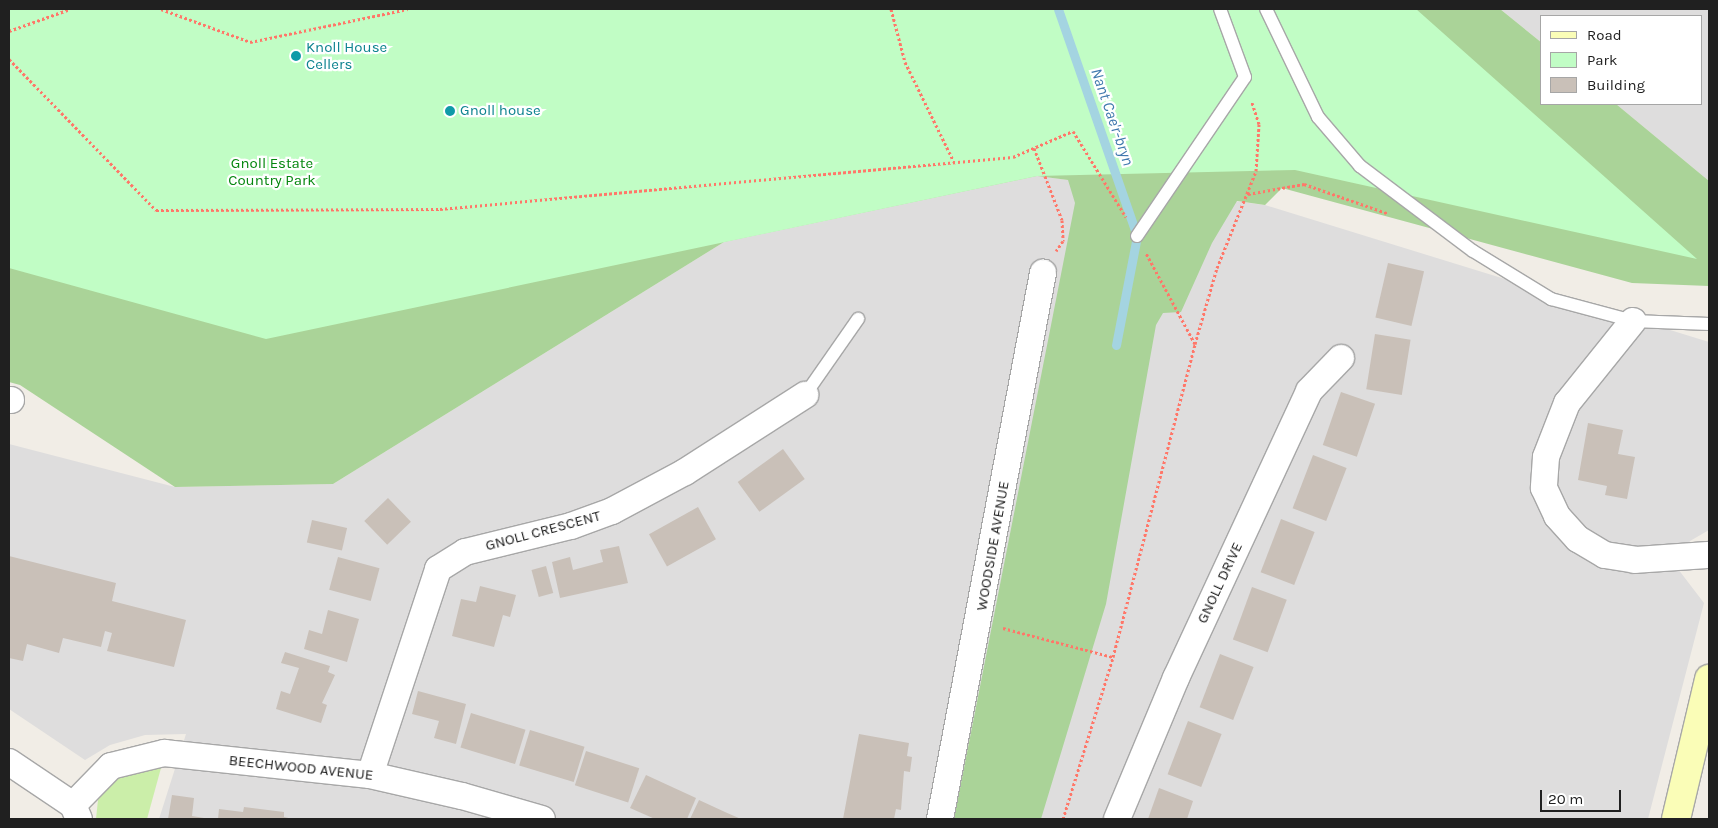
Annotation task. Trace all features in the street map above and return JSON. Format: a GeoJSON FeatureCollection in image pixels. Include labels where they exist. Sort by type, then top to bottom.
{"type":"FeatureCollection","features":[{"type":"Feature","properties":{"kind":"main road"},"geometry":{"type":"LineString","coordinates":[[1676,819],[1709,679]]}},
{"type":"Feature","properties":{"kind":"street","name":"WOODSIDE AVENUE"},"geometry":{"type":"LineString","coordinates":[[940,819],[979,622],[1043,273]]}},
{"type":"Feature","properties":{"kind":"street"},"geometry":{"type":"LineString","coordinates":[[1633,321],[1567,402],[1546,457],[1544,488],[1556,516],[1578,540],[1605,555],[1635,560],[1709,555]]}},
{"type":"Feature","properties":{"kind":"street","name":"GNOLL DRIVE"},"geometry":{"type":"LineString","coordinates":[[1117,819],[1176,678],[1309,391],[1341,358]]}},
{"type":"Feature","properties":{"kind":"street","name":"GNOLL CRESCENT"},"geometry":{"type":"LineString","coordinates":[[370,775],[438,570],[465,552],[571,526],[612,511],[685,472],[805,395]]}},
{"type":"Feature","properties":{"kind":"street","name":"BEECHWOOD AVENUE"},"geometry":{"type":"LineString","coordinates":[[76,812],[111,766],[133,758],[164,753],[370,775],[462,796],[542,819]]}},
{"type":"Feature","properties":{"kind":"street"},"geometry":{"type":"LineString","coordinates":[[9,762],[76,812]]}},
{"type":"Feature","properties":{"kind":"lane"},"geometry":{"type":"LineString","coordinates":[[1138,236],[1245,77],[1220,9]]}},
{"type":"Feature","properties":{"kind":"lane"},"geometry":{"type":"LineString","coordinates":[[1266,9],[1318,117],[1360,166],[1473,251],[1551,299],[1633,321],[1709,324]]}},
{"type":"Feature","properties":{"kind":"lane","name":"GNOLL CRESCENT"},"geometry":{"type":"LineString","coordinates":[[805,395],[858,319]]}},
{"type":"Feature","properties":{"kind":"path"},"geometry":{"type":"LineString","coordinates":[[9,31],[70,9]]}},
{"type":"Feature","properties":{"kind":"path"},"geometry":{"type":"LineString","coordinates":[[161,9],[250,42],[408,9]]}},
{"type":"Feature","properties":{"kind":"path"},"geometry":{"type":"LineString","coordinates":[[892,9],[905,62],[954,162]]}},
{"type":"Feature","properties":{"kind":"path"},"geometry":{"type":"LineString","coordinates":[[9,59],[156,210],[440,209],[1014,157],[1073,131],[1138,236],[1195,344]]}},
{"type":"Feature","properties":{"kind":"path"},"geometry":{"type":"LineString","coordinates":[[1063,819],[1113,657],[1195,344],[1217,268],[1256,171],[1259,124],[1245,77]]}},
{"type":"Feature","properties":{"kind":"path"},"geometry":{"type":"LineString","coordinates":[[1034,148],[1062,220],[1063,241],[1043,273]]}},
{"type":"Feature","properties":{"kind":"path"},"geometry":{"type":"LineString","coordinates":[[1248,194],[1304,184],[1392,215]]}},
{"type":"Feature","properties":{"kind":"path"},"geometry":{"type":"LineString","coordinates":[[979,622],[1113,657]]}},
{"type":"Feature","properties":{"kind":"shaded area"},"geometry":{"type":"Polygon","coordinates":[[[1500,9],[1709,9],[1709,181],[1617,105],[1703,105],[1703,15],[1540,15],[1540,41],[1500,9]]]}},
{"type":"Feature","properties":{"kind":"shaded area"},"geometry":{"type":"Polygon","coordinates":[[[1037,176],[1265,205],[1709,342],[1709,530],[1690,541],[1678,569],[1704,603],[1648,819],[159,819],[186,734],[145,735],[110,745],[85,760],[9,709],[9,444],[175,487],[333,484],[724,242],[1037,176]]]}},
{"type":"Feature","properties":{"kind":"green space","name":"Gnoll Estate Country Park"},"geometry":{"type":"Polygon","coordinates":[[[9,9],[1500,9],[1540,41],[1540,105],[1617,105],[1709,181],[1709,286],[1632,283],[1282,188],[1265,205],[1237,201],[1212,243],[1181,312],[1163,313],[1156,325],[1106,604],[1041,819],[954,819],[1075,203],[1068,180],[1037,176],[724,242],[333,484],[175,487],[20,385],[9,382],[9,9]]]}},
{"type":"Feature","properties":{"kind":"green space","name":"Gnoll Estate Country Park"},"geometry":{"type":"Polygon","coordinates":[[[9,9],[1416,9],[1697,259],[1295,170],[1037,176],[266,339],[9,268],[9,9]]]}},
{"type":"Feature","properties":{"kind":"green space"},"geometry":{"type":"Polygon","coordinates":[[[161,768],[147,819],[96,819],[98,800],[108,783],[120,774],[161,768]]]}},
{"type":"Feature","properties":{"kind":"building"},"geometry":{"type":"Polygon","coordinates":[[[1388,263],[1424,271],[1411,326],[1375,318],[1388,263]]]}},
{"type":"Feature","properties":{"kind":"building"},"geometry":{"type":"Polygon","coordinates":[[[1375,334],[1411,340],[1402,395],[1366,389],[1375,334]]]}},
{"type":"Feature","properties":{"kind":"building"},"geometry":{"type":"Polygon","coordinates":[[[1341,392],[1375,404],[1357,457],[1323,445],[1341,392]]]}},
{"type":"Feature","properties":{"kind":"building"},"geometry":{"type":"Polygon","coordinates":[[[1588,423],[1623,430],[1618,454],[1635,457],[1627,499],[1605,495],[1607,486],[1578,480],[1588,423]]]}},
{"type":"Feature","properties":{"kind":"building"},"geometry":{"type":"Polygon","coordinates":[[[783,449],[805,479],[759,512],[738,482],[783,449]]]}},
{"type":"Feature","properties":{"kind":"building"},"geometry":{"type":"Polygon","coordinates":[[[1313,455],[1347,468],[1326,521],[1293,508],[1313,455]]]}},
{"type":"Feature","properties":{"kind":"building"},"geometry":{"type":"Polygon","coordinates":[[[388,498],[411,522],[387,545],[364,521],[388,498]]]}},
{"type":"Feature","properties":{"kind":"building"},"geometry":{"type":"Polygon","coordinates":[[[698,507],[716,539],[667,567],[649,534],[698,507]]]}},
{"type":"Feature","properties":{"kind":"building"},"geometry":{"type":"Polygon","coordinates":[[[1281,519],[1315,532],[1294,585],[1261,572],[1281,519]]]}},
{"type":"Feature","properties":{"kind":"building"},"geometry":{"type":"Polygon","coordinates":[[[312,520],[347,528],[342,551],[307,542],[312,520]]]}},
{"type":"Feature","properties":{"kind":"building"},"geometry":{"type":"Polygon","coordinates":[[[619,546],[628,583],[560,598],[552,562],[570,557],[573,570],[603,562],[600,550],[619,546]]]}},
{"type":"Feature","properties":{"kind":"building"},"geometry":{"type":"Polygon","coordinates":[[[9,556],[116,583],[112,601],[186,620],[174,667],[107,651],[112,633],[105,631],[101,647],[63,638],[59,653],[27,644],[23,661],[9,658],[9,556]]]}},
{"type":"Feature","properties":{"kind":"building"},"geometry":{"type":"Polygon","coordinates":[[[338,557],[380,568],[371,601],[329,590],[338,557]]]}},
{"type":"Feature","properties":{"kind":"building"},"geometry":{"type":"Polygon","coordinates":[[[546,566],[553,593],[539,597],[532,570],[546,566]]]}},
{"type":"Feature","properties":{"kind":"building"},"geometry":{"type":"Polygon","coordinates":[[[480,586],[516,595],[510,617],[503,615],[494,647],[452,636],[461,599],[476,602],[480,586]]]}},
{"type":"Feature","properties":{"kind":"building"},"geometry":{"type":"Polygon","coordinates":[[[1252,587],[1287,600],[1268,652],[1233,640],[1252,587]]]}},
{"type":"Feature","properties":{"kind":"building"},"geometry":{"type":"Polygon","coordinates":[[[328,610],[359,619],[347,662],[304,649],[309,630],[322,634],[328,610]]]}},
{"type":"Feature","properties":{"kind":"building"},"geometry":{"type":"Polygon","coordinates":[[[285,652],[330,666],[328,672],[335,675],[322,703],[327,705],[321,723],[276,709],[281,691],[290,694],[299,668],[281,663],[285,652]]]}},
{"type":"Feature","properties":{"kind":"building"},"geometry":{"type":"Polygon","coordinates":[[[1220,654],[1254,667],[1233,720],[1200,707],[1220,654]]]}},
{"type":"Feature","properties":{"kind":"building"},"geometry":{"type":"Polygon","coordinates":[[[418,691],[466,704],[456,744],[434,738],[439,721],[412,714],[418,691]]]}},
{"type":"Feature","properties":{"kind":"building"},"geometry":{"type":"Polygon","coordinates":[[[471,713],[526,730],[515,764],[460,747],[471,713]]]}},
{"type":"Feature","properties":{"kind":"building"},"geometry":{"type":"Polygon","coordinates":[[[1188,721],[1222,734],[1201,787],[1168,774],[1188,721]]]}},
{"type":"Feature","properties":{"kind":"building"},"geometry":{"type":"Polygon","coordinates":[[[530,730],[585,747],[574,782],[519,765],[530,730]]]}},
{"type":"Feature","properties":{"kind":"building"},"geometry":{"type":"Polygon","coordinates":[[[859,734],[909,743],[907,756],[912,757],[910,772],[904,771],[901,810],[896,809],[894,819],[843,819],[859,734]]]}},
{"type":"Feature","properties":{"kind":"building"},"geometry":{"type":"Polygon","coordinates":[[[586,751],[639,768],[628,803],[575,785],[586,751]]]}},
{"type":"Feature","properties":{"kind":"building"},"geometry":{"type":"Polygon","coordinates":[[[646,775],[696,798],[687,819],[655,819],[630,808],[646,775]]]}},
{"type":"Feature","properties":{"kind":"building"},"geometry":{"type":"Polygon","coordinates":[[[1159,788],[1193,801],[1187,819],[1148,819],[1159,788]]]}},
{"type":"Feature","properties":{"kind":"building"},"geometry":{"type":"Polygon","coordinates":[[[172,795],[194,798],[192,816],[210,819],[168,819],[172,795]]]}},
{"type":"Feature","properties":{"kind":"building"},"geometry":{"type":"Polygon","coordinates":[[[699,800],[725,812],[741,819],[690,819],[699,800]]]}},
{"type":"Feature","properties":{"kind":"building"},"geometry":{"type":"Polygon","coordinates":[[[244,807],[284,812],[284,817],[293,819],[218,819],[219,809],[243,812],[244,807]]]}},
{"type":"Feature","properties":{"kind":"waterway","name":"Nant Cae'r-bryn"},"geometry":{"type":"LineString","coordinates":[[1058,9],[1137,236],[1116,345]]}},
{"type":"Feature","properties":{"kind":"place","name":"Knoll House Cellers"},"geometry":{"type":"Point","coordinates":[296,56]}},
{"type":"Feature","properties":{"kind":"place","name":"Gnoll house"},"geometry":{"type":"Point","coordinates":[450,111]}}]}
